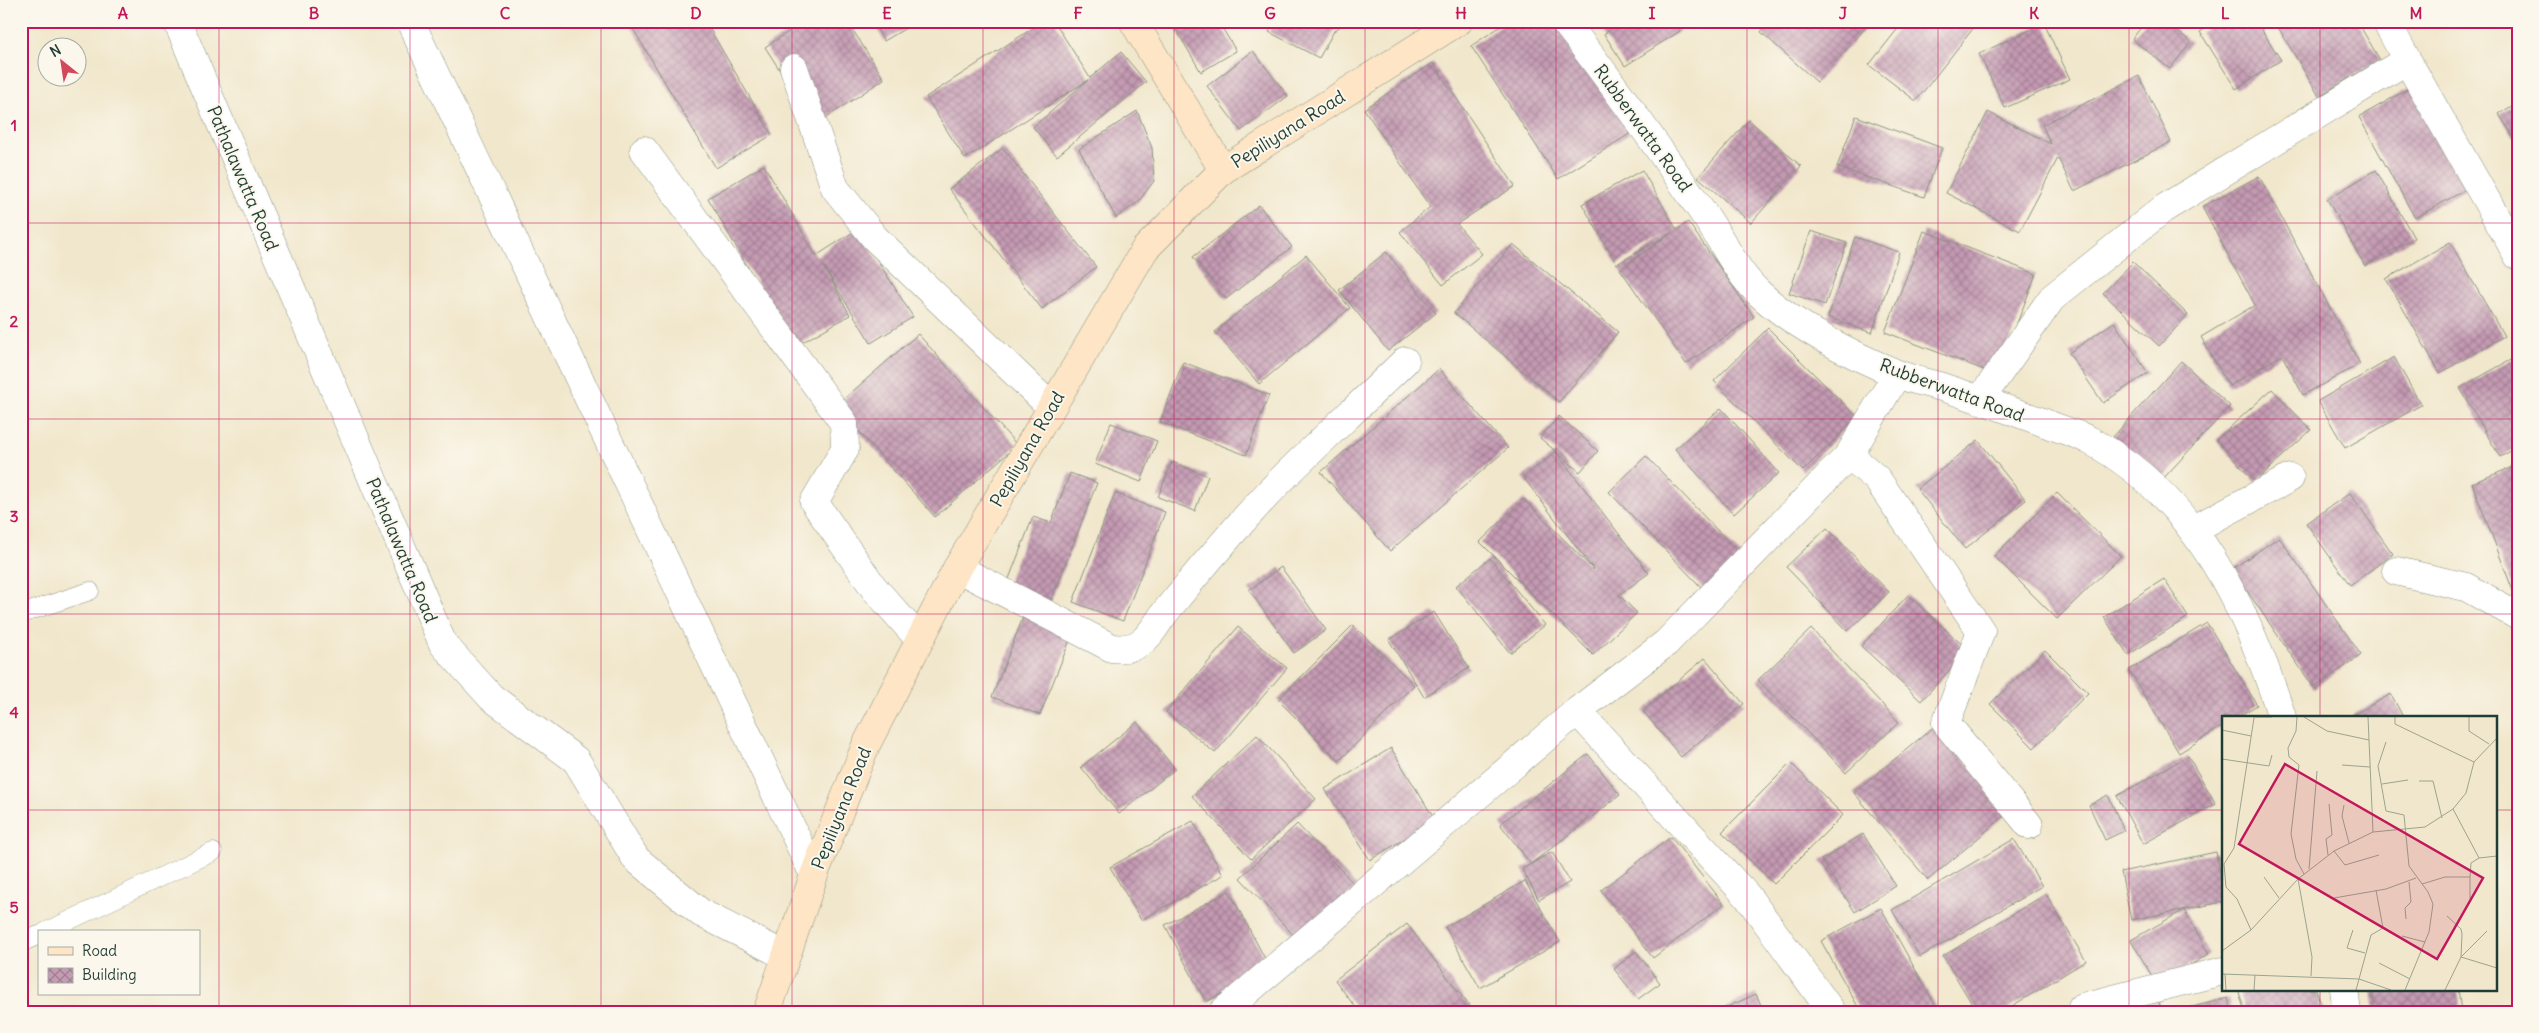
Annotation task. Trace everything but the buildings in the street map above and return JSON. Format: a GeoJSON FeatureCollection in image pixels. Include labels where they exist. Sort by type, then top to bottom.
{"type":"FeatureCollection","features":[{"type":"Feature","properties":{"kind":"main road"},"geometry":{"type":"LineString","coordinates":[[1134,21],[1223,170]]}},
{"type":"Feature","properties":{"kind":"main road","name":"Pepiliyana Road"},"geometry":{"type":"LineString","coordinates":[[767,1012],[814,876],[866,745],[957,568],[1145,250],[1223,170],[1459,21]]}},
{"type":"Feature","properties":{"kind":"street","name":"Pathalawatta Road"},"geometry":{"type":"LineString","coordinates":[[177,21],[442,644],[490,697],[576,760],[636,859],[701,913],[786,956]]}},
{"type":"Feature","properties":{"kind":"street"},"geometry":{"type":"LineString","coordinates":[[410,21],[814,876]]}},
{"type":"Feature","properties":{"kind":"street","name":"Rubberwatta Road"},"geometry":{"type":"LineString","coordinates":[[1564,21],[1607,75],[1708,220],[1733,262],[1760,294],[1812,332],[1897,374],[1980,400],[2087,439],[2128,464],[2163,495],[2194,530],[2230,587],[2264,659],[2282,716]]}},
{"type":"Feature","properties":{"kind":"street"},"geometry":{"type":"LineString","coordinates":[[2386,21],[2518,256]]}},
{"type":"Feature","properties":{"kind":"street"},"geometry":{"type":"LineString","coordinates":[[1980,400],[2052,298],[2163,209],[2407,60]]}},
{"type":"Feature","properties":{"kind":"street"},"geometry":{"type":"LineString","coordinates":[[794,68],[836,188],[875,238],[1051,407]]}},
{"type":"Feature","properties":{"kind":"street"},"geometry":{"type":"LineString","coordinates":[[644,150],[844,423],[845,449],[814,502],[874,588],[919,639]]}},
{"type":"Feature","properties":{"kind":"street"},"geometry":{"type":"LineString","coordinates":[[957,568],[1112,648],[1128,650],[1142,644],[1160,617],[1286,475],[1405,361]]}},
{"type":"Feature","properties":{"kind":"street"},"geometry":{"type":"LineString","coordinates":[[1223,1012],[1576,711],[1666,643],[1849,455],[1897,374]]}},
{"type":"Feature","properties":{"kind":"street"},"geometry":{"type":"LineString","coordinates":[[1849,455],[1877,478],[1981,631],[1946,723],[2028,825]]}},
{"type":"Feature","properties":{"kind":"street"},"geometry":{"type":"LineString","coordinates":[[2194,530],[2290,478]]}},
{"type":"Feature","properties":{"kind":"street"},"geometry":{"type":"LineString","coordinates":[[2396,571],[2466,587],[2518,616]]}},
{"type":"Feature","properties":{"kind":"street"},"geometry":{"type":"LineString","coordinates":[[1576,711],[1748,897],[1832,1012]]}},
{"type":"Feature","properties":{"kind":"street"},"geometry":{"type":"LineString","coordinates":[[2082,1007],[2222,971]]}},
{"type":"Feature","properties":{"kind":"street"},"geometry":{"type":"LineString","coordinates":[[2344,990],[2347,1012]]}},
{"type":"Feature","properties":{"kind":"lane"},"geometry":{"type":"LineString","coordinates":[[21,614],[90,591]]}},
{"type":"Feature","properties":{"kind":"lane"},"geometry":{"type":"LineString","coordinates":[[49,930],[212,852]]}},
{"type":"Feature","properties":{"kind":"lane"},"geometry":{"type":"LineString","coordinates":[[21,943],[38,935]]}}]}
